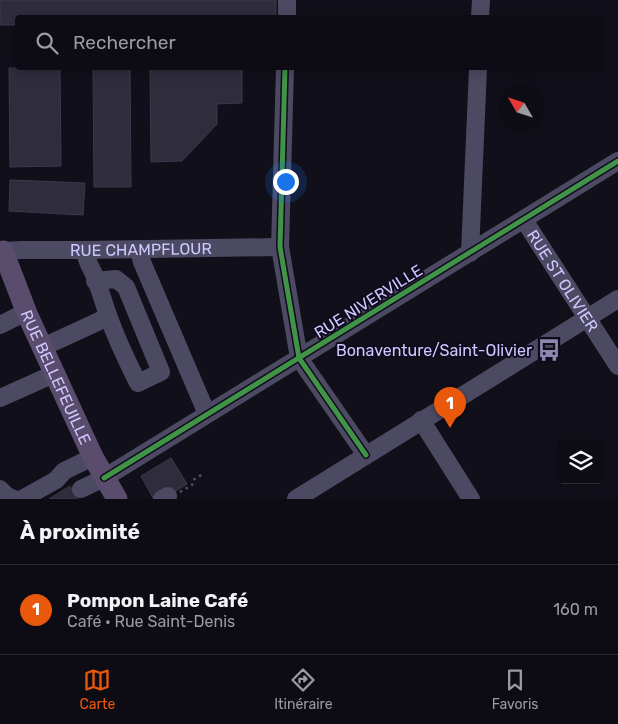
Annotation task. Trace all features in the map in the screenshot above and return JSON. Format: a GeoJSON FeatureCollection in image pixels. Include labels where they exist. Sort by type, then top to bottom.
{"type":"FeatureCollection","features":[{"type":"Feature","properties":{"kind":"main road","name":"RUE BELLEFEUILLE"},"geometry":{"type":"LineString","coordinates":[[1,252],[6,280],[26,312],[93,456],[117,499]]}},
{"type":"Feature","properties":{"kind":"street"},"geometry":{"type":"LineString","coordinates":[[287,0],[287,15]]}},
{"type":"Feature","properties":{"kind":"street"},"geometry":{"type":"LineString","coordinates":[[480,15],[481,0]]}},
{"type":"Feature","properties":{"kind":"street"},"geometry":{"type":"LineString","coordinates":[[285,70],[280,247],[299,358],[366,455]]}},
{"type":"Feature","properties":{"kind":"street"},"geometry":{"type":"LineString","coordinates":[[470,253],[478,70]]}},
{"type":"Feature","properties":{"kind":"street","name":"RUE NIVERVILLE"},"geometry":{"type":"LineString","coordinates":[[81,489],[104,478],[618,161]]}},
{"type":"Feature","properties":{"kind":"street","name":"RUE ST OLIVIER"},"geometry":{"type":"LineString","coordinates":[[524,220],[618,366]]}},
{"type":"Feature","properties":{"kind":"street","name":"RUE CHAMPFLOUR"},"geometry":{"type":"LineString","coordinates":[[1,252],[21,250],[280,247]]}},
{"type":"Feature","properties":{"kind":"street"},"geometry":{"type":"LineString","coordinates":[[85,250],[87,262],[93,272],[96,281],[108,317],[138,382],[161,372],[126,287],[116,279],[96,281]]}},
{"type":"Feature","properties":{"kind":"street"},"geometry":{"type":"LineString","coordinates":[[139,250],[142,262],[207,414]]}},
{"type":"Feature","properties":{"kind":"street"},"geometry":{"type":"LineString","coordinates":[[296,499],[618,299]]}},
{"type":"Feature","properties":{"kind":"street"},"geometry":{"type":"LineString","coordinates":[[0,325],[26,312]]}},
{"type":"Feature","properties":{"kind":"street"},"geometry":{"type":"LineString","coordinates":[[43,347],[108,317]]}},
{"type":"Feature","properties":{"kind":"street"},"geometry":{"type":"LineString","coordinates":[[0,398],[56,373]]}},
{"type":"Feature","properties":{"kind":"street"},"geometry":{"type":"LineString","coordinates":[[421,420],[471,499]]}},
{"type":"Feature","properties":{"kind":"street"},"geometry":{"type":"LineString","coordinates":[[22,499],[56,480],[64,471],[93,456]]}},
{"type":"Feature","properties":{"kind":"street"},"geometry":{"type":"LineString","coordinates":[[0,489],[14,499]]}},
{"type":"Feature","properties":{"kind":"path"},"geometry":{"type":"LineString","coordinates":[[185,490],[192,485],[193,480],[203,474]]}},
{"type":"Feature","properties":{"kind":"building"},"geometry":{"type":"Polygon","coordinates":[[[0,0],[276,0],[276,15],[15,15],[15,25],[0,25],[0,0]]]}},
{"type":"Feature","properties":{"kind":"building"},"geometry":{"type":"Polygon","coordinates":[[[9,68],[15,68],[15,70],[60,70],[61,166],[10,167],[9,68]]]}},
{"type":"Feature","properties":{"kind":"building"},"geometry":{"type":"Polygon","coordinates":[[[93,70],[130,70],[131,187],[94,187],[93,70]]]}},
{"type":"Feature","properties":{"kind":"building"},"geometry":{"type":"Polygon","coordinates":[[[150,70],[242,70],[242,103],[217,104],[217,124],[182,161],[151,162],[150,70]]]}},
{"type":"Feature","properties":{"kind":"building"},"geometry":{"type":"Polygon","coordinates":[[[10,180],[85,183],[83,215],[9,211],[10,180]]]}},
{"type":"Feature","properties":{"kind":"building"},"geometry":{"type":"Polygon","coordinates":[[[171,458],[187,484],[173,493],[169,488],[153,498],[141,476],[171,458]]]}},
{"type":"Feature","properties":{"kind":"building"},"geometry":{"type":"Polygon","coordinates":[[[70,486],[78,499],[49,499],[70,486]]]}},
{"type":"Feature","properties":{"kind":"cycle path"},"geometry":{"type":"LineString","coordinates":[[285,70],[280,247],[299,358],[366,455]]}},
{"type":"Feature","properties":{"kind":"cycle path"},"geometry":{"type":"LineString","coordinates":[[104,478],[618,161]]}},
{"type":"Feature","properties":{"kind":"place","name":"Bonaventure/Saint-Olivier"},"geometry":{"type":"Point","coordinates":[549,350]}},
{"type":"Feature","properties":{"kind":"place","name":"Pompon Laine Café"},"geometry":{"type":"Point","coordinates":[450,428]}}]}
